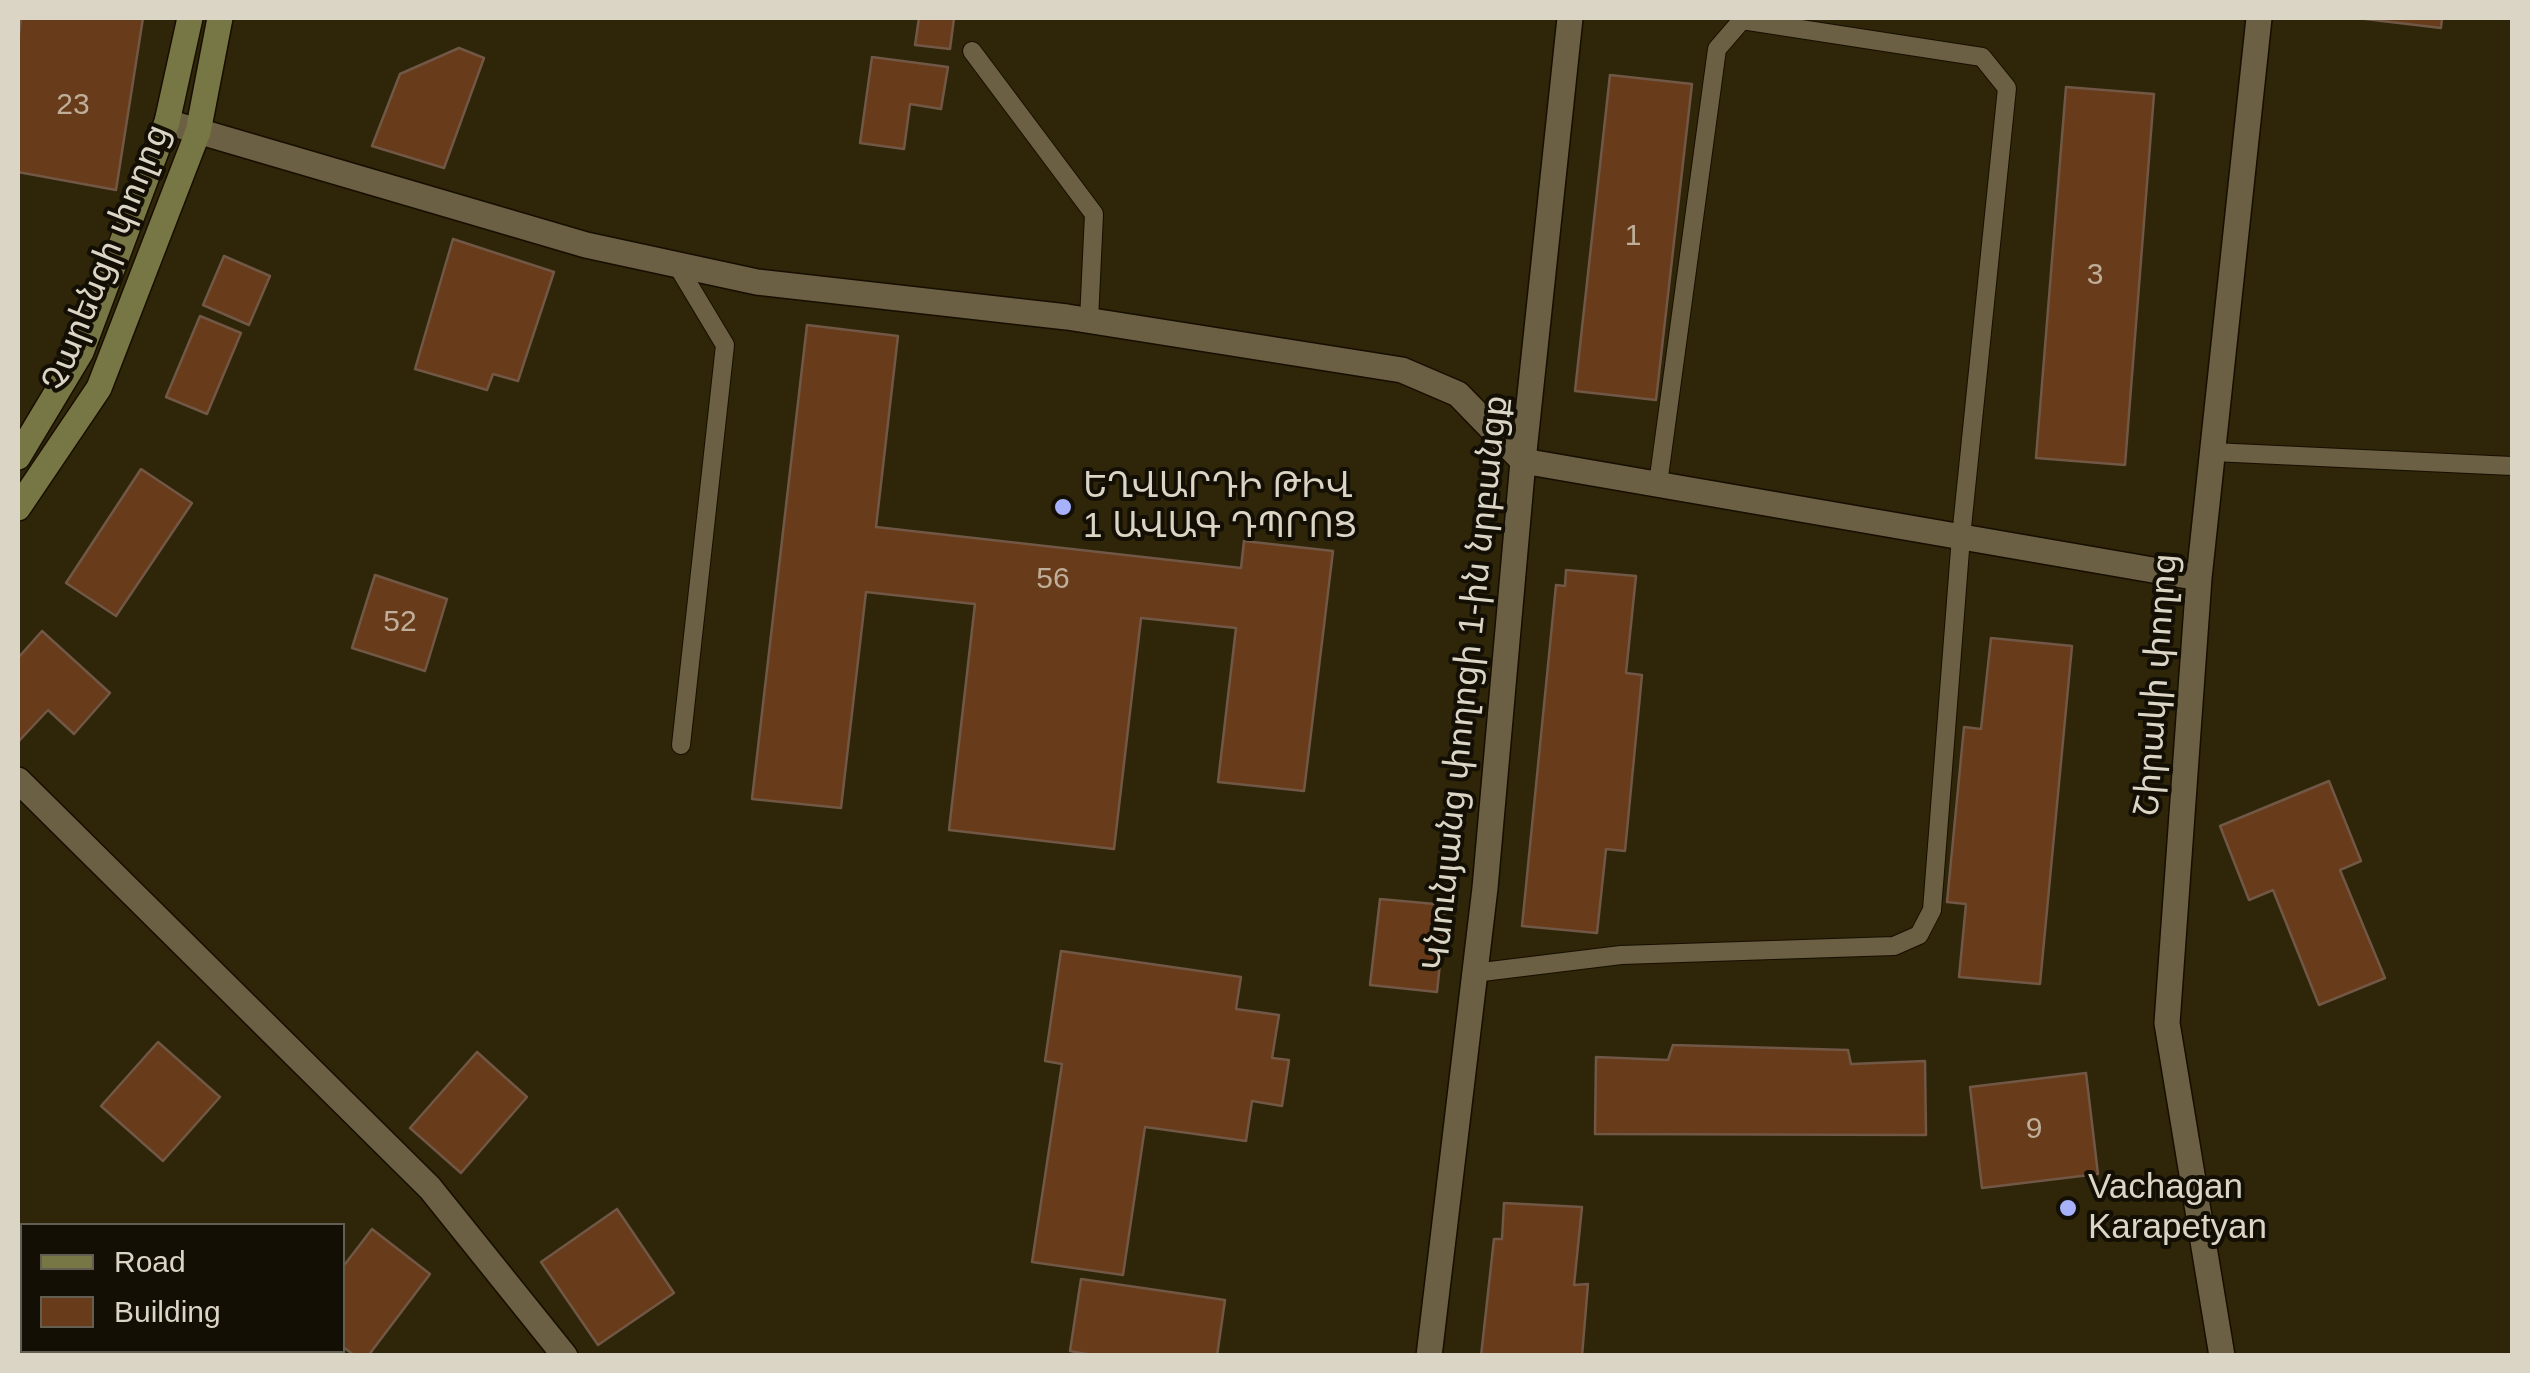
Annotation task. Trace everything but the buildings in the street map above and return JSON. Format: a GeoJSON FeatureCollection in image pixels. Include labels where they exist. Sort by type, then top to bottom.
{"type":"FeatureCollection","features":[{"type":"Feature","properties":{"kind":"street","name":"Չարենցի փողոց"},"geometry":{"type":"LineString","coordinates":[[18,457],[81,352],[167,122],[190,18]]}},
{"type":"Feature","properties":{"kind":"street","name":"Չարենցի փողոց"},"geometry":{"type":"LineString","coordinates":[[18,508],[100,388],[198,132],[220,18]]}},
{"type":"Feature","properties":{"kind":"street","name":"Կնունյանց փողոցի 1-ին նրբանցք"},"geometry":{"type":"LineString","coordinates":[[1428,1356],[1485,888],[1570,18]]}},
{"type":"Feature","properties":{"kind":"street","name":"Շիրակի փողոց"},"geometry":{"type":"LineString","coordinates":[[2222,1356],[2167,1023],[2199,578],[2259,18]]}},
{"type":"Feature","properties":{"kind":"street"},"geometry":{"type":"LineString","coordinates":[[167,122],[586,246],[757,282],[1090,320],[1402,370],[1458,394],[1524,460],[2199,578]]}},
{"type":"Feature","properties":{"kind":"street"},"geometry":{"type":"LineString","coordinates":[[18,780],[430,1188],[565,1356]]}},
{"type":"Feature","properties":{"kind":"lane"},"geometry":{"type":"LineString","coordinates":[[1474,973],[1621,955],[1894,946],[1919,935],[1932,910],[1960,537],[2008,88],[1982,57],[1742,20],[1717,49],[1658,484]]}},
{"type":"Feature","properties":{"kind":"lane"},"geometry":{"type":"LineString","coordinates":[[972,51],[1094,214],[1090,320]]}},
{"type":"Feature","properties":{"kind":"lane"},"geometry":{"type":"LineString","coordinates":[[677,265],[725,345],[681,744]]}},
{"type":"Feature","properties":{"kind":"lane"},"geometry":{"type":"LineString","coordinates":[[2213,452],[2512,466]]}},
{"type":"Feature","properties":{"kind":"place","name":"ԵՂՎԱՐԴԻ ԹԻՎ 1 ԱՎԱԳ ԴՊՐՈՑ"},"geometry":{"type":"Point","coordinates":[1063,507]}},
{"type":"Feature","properties":{"kind":"place","name":"Vachagan Karapetyan"},"geometry":{"type":"Point","coordinates":[2068,1208]}}]}
